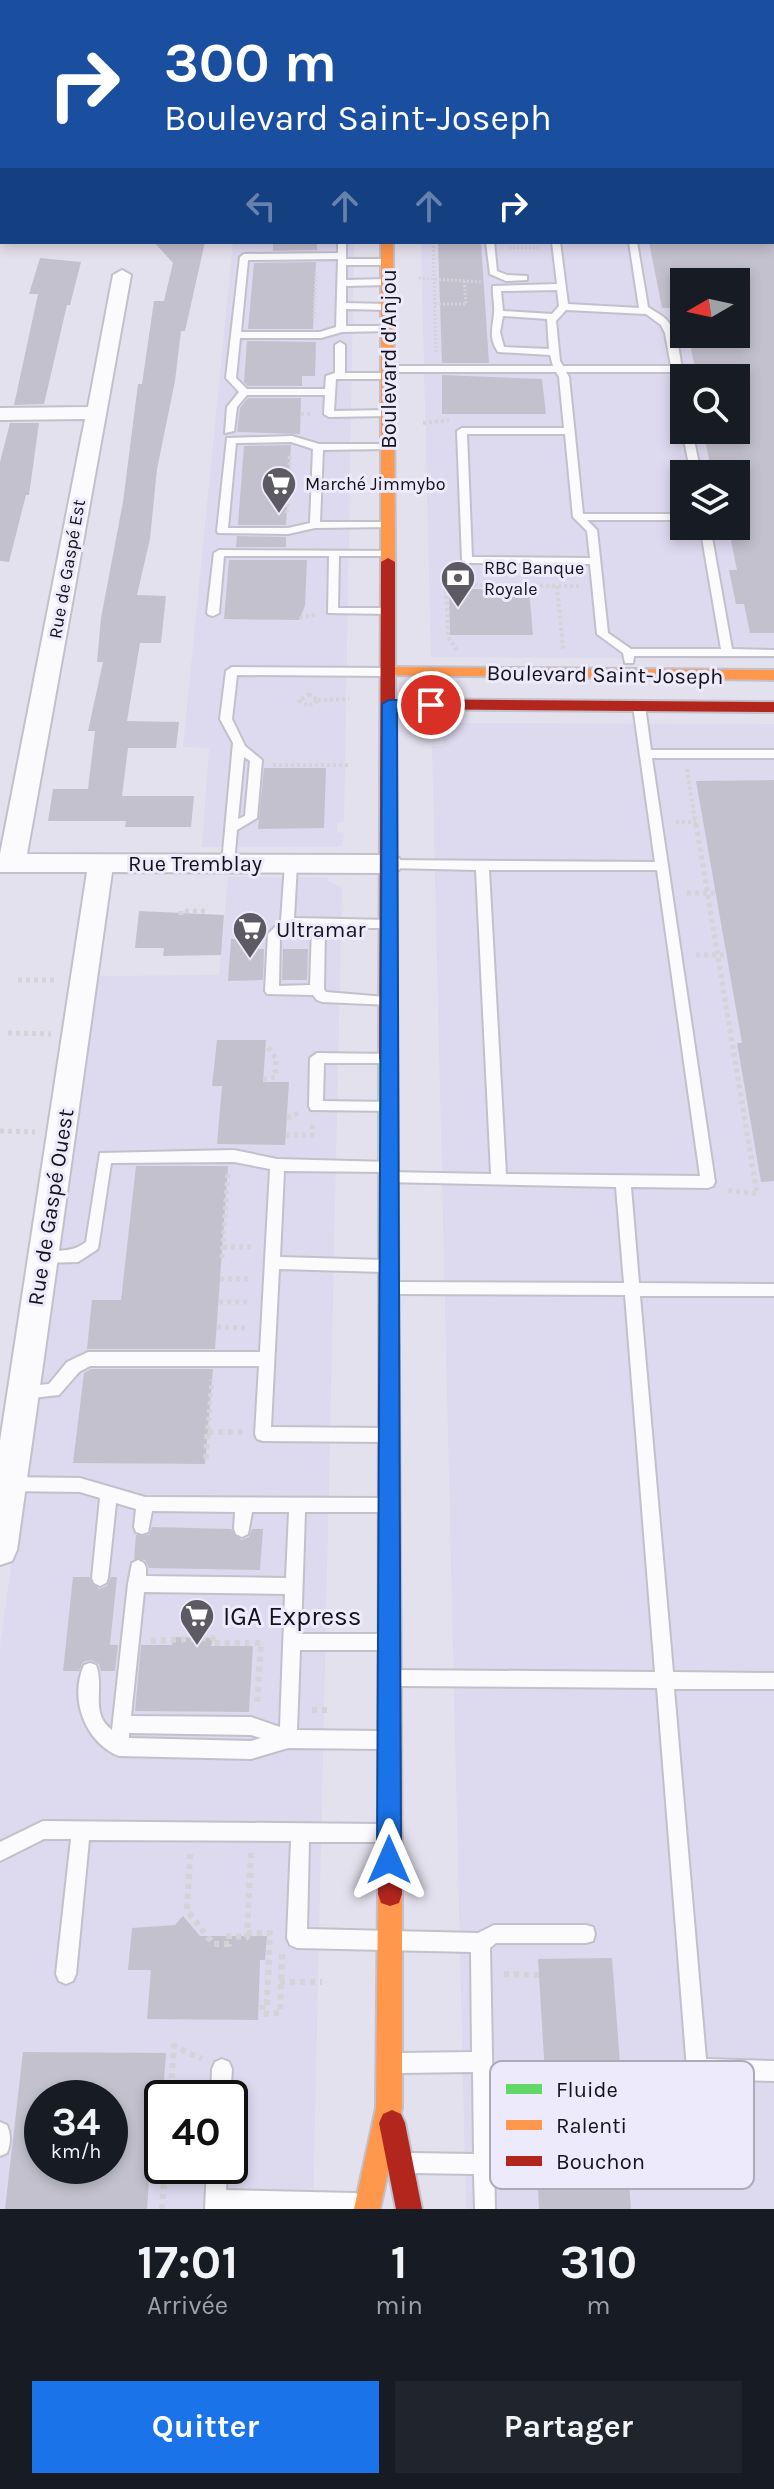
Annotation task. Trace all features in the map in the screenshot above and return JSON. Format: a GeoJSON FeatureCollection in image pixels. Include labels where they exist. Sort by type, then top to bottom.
{"type":"FeatureCollection","features":[{"type":"Feature","properties":{"kind":"street"},"geometry":{"type":"LineString","coordinates":[[467,0],[774,0]]}},
{"type":"Feature","properties":{"kind":"street","name":"Boulevard d'Anjou"},"geometry":{"type":"LineString","coordinates":[[368,2206],[389,2108],[390,2063],[387,244]]}},
{"type":"Feature","properties":{"kind":"street","name":"Rue de Gaspé Est"},"geometry":{"type":"LineString","coordinates":[[6,863],[122,275]]}},
{"type":"Feature","properties":{"kind":"street"},"geometry":{"type":"LineString","coordinates":[[0,414],[96,413]]}},
{"type":"Feature","properties":{"kind":"street","name":"Boulevard Saint-Joseph"},"geometry":{"type":"LineString","coordinates":[[388,672],[774,675]]}},
{"type":"Feature","properties":{"kind":"street"},"geometry":{"type":"LineString","coordinates":[[635,674],[639,706]]}},
{"type":"Feature","properties":{"kind":"street","name":"Boulevard Saint-Joseph"},"geometry":{"type":"LineString","coordinates":[[389,704],[774,707]]}},
{"type":"Feature","properties":{"kind":"street","name":"Rue Tremblay"},"geometry":{"type":"LineString","coordinates":[[6,863],[390,864]]}},
{"type":"Feature","properties":{"kind":"street","name":"Rue de Gaspé Ouest"},"geometry":{"type":"LineString","coordinates":[[0,1550],[101,863]]}},
{"type":"Feature","properties":{"kind":"street","name":"Boulevard d'Anjou"},"geometry":{"type":"LineString","coordinates":[[389,2108],[408,2205]]}},
{"type":"Feature","properties":{"kind":"lane"},"geometry":{"type":"LineString","coordinates":[[259,257],[260,244]]}},
{"type":"Feature","properties":{"kind":"lane"},"geometry":{"type":"LineString","coordinates":[[341,329],[342,244]]}},
{"type":"Feature","properties":{"kind":"lane"},"geometry":{"type":"LineString","coordinates":[[556,244],[564,307]]}},
{"type":"Feature","properties":{"kind":"lane"},"geometry":{"type":"LineString","coordinates":[[633,244],[646,311]]}},
{"type":"Feature","properties":{"kind":"lane"},"geometry":{"type":"LineString","coordinates":[[493,245],[492,268],[497,275],[561,284]]}},
{"type":"Feature","properties":{"kind":"lane"},"geometry":{"type":"LineString","coordinates":[[330,392],[244,392],[231,378],[244,257],[387,262]]}},
{"type":"Feature","properties":{"kind":"lane"},"geometry":{"type":"LineString","coordinates":[[341,283],[387,282]]}},
{"type":"Feature","properties":{"kind":"lane"},"geometry":{"type":"LineString","coordinates":[[554,352],[501,350],[497,344],[499,313],[496,288],[561,284]]}},
{"type":"Feature","properties":{"kind":"lane"},"geometry":{"type":"LineString","coordinates":[[341,306],[387,307]]}},
{"type":"Feature","properties":{"kind":"lane"},"geometry":{"type":"LineString","coordinates":[[676,364],[668,327],[646,311],[564,307],[551,320],[554,352],[564,377],[578,517],[592,530],[603,634],[628,652],[774,653]]}},
{"type":"Feature","properties":{"kind":"lane"},"geometry":{"type":"LineString","coordinates":[[499,313],[554,317]]}},
{"type":"Feature","properties":{"kind":"lane"},"geometry":{"type":"LineString","coordinates":[[235,335],[321,335],[341,329],[387,329]]}},
{"type":"Feature","properties":{"kind":"lane"},"geometry":{"type":"LineString","coordinates":[[340,345],[340,376]]}},
{"type":"Feature","properties":{"kind":"lane"},"geometry":{"type":"LineString","coordinates":[[388,413],[329,414],[331,376],[387,372],[670,369]]}},
{"type":"Feature","properties":{"kind":"lane"},"geometry":{"type":"LineString","coordinates":[[229,431],[232,407],[244,392]]}},
{"type":"Feature","properties":{"kind":"lane"},"geometry":{"type":"LineString","coordinates":[[569,431],[462,431],[467,560],[595,561]]}},
{"type":"Feature","properties":{"kind":"lane"},"geometry":{"type":"LineString","coordinates":[[388,446],[318,447],[292,439],[231,440],[222,531],[288,531],[315,525],[388,525]]}},
{"type":"Feature","properties":{"kind":"lane"},"geometry":{"type":"LineString","coordinates":[[315,525],[318,447]]}},
{"type":"Feature","properties":{"kind":"lane"},"geometry":{"type":"LineString","coordinates":[[578,517],[670,517]]}},
{"type":"Feature","properties":{"kind":"lane"},"geometry":{"type":"LineString","coordinates":[[707,540],[727,653]]}},
{"type":"Feature","properties":{"kind":"lane"},"geometry":{"type":"LineString","coordinates":[[213,613],[219,553],[387,553]]}},
{"type":"Feature","properties":{"kind":"lane"},"geometry":{"type":"LineString","coordinates":[[334,554],[332,611],[388,611]]}},
{"type":"Feature","properties":{"kind":"lane"},"geometry":{"type":"LineString","coordinates":[[628,652],[635,674]]}},
{"type":"Feature","properties":{"kind":"lane"},"geometry":{"type":"LineString","coordinates":[[228,863],[238,747],[226,719],[232,671],[388,672]]}},
{"type":"Feature","properties":{"kind":"lane"},"geometry":{"type":"LineString","coordinates":[[42,1257],[78,1256],[93,1245],[105,1157],[234,1156],[277,1165],[499,1180],[708,1182],[639,706]]}},
{"type":"Feature","properties":{"kind":"lane"},"geometry":{"type":"LineString","coordinates":[[231,828],[246,822],[253,814],[256,760],[238,747]]}},
{"type":"Feature","properties":{"kind":"lane"},"geometry":{"type":"LineString","coordinates":[[645,754],[774,754]]}},
{"type":"Feature","properties":{"kind":"lane"},"geometry":{"type":"LineString","coordinates":[[287,923],[291,864]]}},
{"type":"Feature","properties":{"kind":"lane"},"geometry":{"type":"LineString","coordinates":[[390,864],[662,866]]}},
{"type":"Feature","properties":{"kind":"lane"},"geometry":{"type":"LineString","coordinates":[[482,866],[499,1180]]}},
{"type":"Feature","properties":{"kind":"lane"},"geometry":{"type":"LineString","coordinates":[[317,990],[272,991],[277,960],[274,934],[287,923],[390,923]]}},
{"type":"Feature","properties":{"kind":"lane"},"geometry":{"type":"LineString","coordinates":[[319,923],[314,959],[317,990],[322,997],[389,1002]]}},
{"type":"Feature","properties":{"kind":"lane"},"geometry":{"type":"LineString","coordinates":[[389,1058],[317,1058],[316,1106],[389,1107]]}},
{"type":"Feature","properties":{"kind":"lane"},"geometry":{"type":"LineString","coordinates":[[277,1165],[263,1432],[390,1435]]}},
{"type":"Feature","properties":{"kind":"lane"},"geometry":{"type":"LineString","coordinates":[[623,1181],[696,2061]]}},
{"type":"Feature","properties":{"kind":"lane"},"geometry":{"type":"LineString","coordinates":[[272,1271],[390,1266]]}},
{"type":"Feature","properties":{"kind":"lane"},"geometry":{"type":"LineString","coordinates":[[390,1288],[774,1290]]}},
{"type":"Feature","properties":{"kind":"lane"},"geometry":{"type":"LineString","coordinates":[[23,1392],[53,1390],[73,1367],[88,1359],[267,1359]]}},
{"type":"Feature","properties":{"kind":"lane"},"geometry":{"type":"LineString","coordinates":[[10,1484],[80,1485],[145,1504],[389,1505]]}},
{"type":"Feature","properties":{"kind":"lane"},"geometry":{"type":"LineString","coordinates":[[100,1578],[109,1493]]}},
{"type":"Feature","properties":{"kind":"lane"},"geometry":{"type":"LineString","coordinates":[[142,1527],[145,1504]]}},
{"type":"Feature","properties":{"kind":"lane"},"geometry":{"type":"LineString","coordinates":[[242,1529],[244,1505]]}},
{"type":"Feature","properties":{"kind":"lane"},"geometry":{"type":"LineString","coordinates":[[288,1739],[297,1505]]}},
{"type":"Feature","properties":{"kind":"lane"},"geometry":{"type":"LineString","coordinates":[[119,1747],[137,1576],[200,1585],[240,1578],[294,1586]]}},
{"type":"Feature","properties":{"kind":"lane"},"geometry":{"type":"LineString","coordinates":[[292,1642],[389,1643]]}},
{"type":"Feature","properties":{"kind":"lane"},"geometry":{"type":"LineString","coordinates":[[90,1671],[87,1692],[97,1730],[119,1747],[251,1750],[288,1739],[389,1740]]}},
{"type":"Feature","properties":{"kind":"lane"},"geometry":{"type":"LineString","coordinates":[[389,1678],[774,1681]]}},
{"type":"Feature","properties":{"kind":"lane"},"geometry":{"type":"LineString","coordinates":[[121,1724],[251,1726],[288,1739]]}},
{"type":"Feature","properties":{"kind":"lane"},"geometry":{"type":"LineString","coordinates":[[0,1852],[43,1830],[389,1833]]}},
{"type":"Feature","properties":{"kind":"lane"},"geometry":{"type":"LineString","coordinates":[[66,1974],[81,1830]]}},
{"type":"Feature","properties":{"kind":"lane"},"geometry":{"type":"LineString","coordinates":[[300,1832],[297,1938],[480,1943],[494,1934],[586,1934]]}},
{"type":"Feature","properties":{"kind":"lane"},"geometry":{"type":"LineString","coordinates":[[480,1943],[485,2209]]}},
{"type":"Feature","properties":{"kind":"lane"},"geometry":{"type":"LineString","coordinates":[[390,2063],[483,2062]]}},
{"type":"Feature","properties":{"kind":"lane"},"geometry":{"type":"LineString","coordinates":[[222,2069],[222,2080]]}},
{"type":"Feature","properties":{"kind":"lane"},"geometry":{"type":"LineString","coordinates":[[754,2070],[774,2071]]}},
{"type":"Feature","properties":{"kind":"lane"},"geometry":{"type":"LineString","coordinates":[[0,2132],[0,2146]]}},
{"type":"Feature","properties":{"kind":"lane"},"geometry":{"type":"LineString","coordinates":[[377,2162],[484,2164]]}},
{"type":"Feature","properties":{"kind":"lane"},"geometry":{"type":"LineString","coordinates":[[216,2184],[215,2205],[408,2205]]}},
{"type":"Feature","properties":{"kind":"path"},"geometry":{"type":"LineString","coordinates":[[433,244],[436,354]]}},
{"type":"Feature","properties":{"kind":"path"},"geometry":{"type":"LineString","coordinates":[[493,245],[535,248]]}},
{"type":"Feature","properties":{"kind":"path"},"geometry":{"type":"LineString","coordinates":[[314,321],[316,264]]}},
{"type":"Feature","properties":{"kind":"path"},"geometry":{"type":"LineString","coordinates":[[435,304],[466,304],[464,279]]}},
{"type":"Feature","properties":{"kind":"path"},"geometry":{"type":"LineString","coordinates":[[300,429],[301,407]]}},
{"type":"Feature","properties":{"kind":"path"},"geometry":{"type":"LineString","coordinates":[[286,525],[291,447]]}},
{"type":"Feature","properties":{"kind":"path"},"geometry":{"type":"LineString","coordinates":[[458,659],[457,646],[448,637],[446,585],[579,586]]}},
{"type":"Feature","properties":{"kind":"path"},"geometry":{"type":"LineString","coordinates":[[557,586],[564,660]]}},
{"type":"Feature","properties":{"kind":"path"},"geometry":{"type":"LineString","coordinates":[[300,618],[309,617]]}},
{"type":"Feature","properties":{"kind":"path"},"geometry":{"type":"LineString","coordinates":[[318,700],[349,699]]}},
{"type":"Feature","properties":{"kind":"path"},"geometry":{"type":"LineString","coordinates":[[264,765],[326,768],[348,765]]}},
{"type":"Feature","properties":{"kind":"path"},"geometry":{"type":"LineString","coordinates":[[678,769],[687,769],[698,815],[757,1194],[737,1194],[708,1182]]}},
{"type":"Feature","properties":{"kind":"path"},"geometry":{"type":"LineString","coordinates":[[708,893],[716,893]]}},
{"type":"Feature","properties":{"kind":"path"},"geometry":{"type":"LineString","coordinates":[[181,915],[181,911],[206,911],[206,908]]}},
{"type":"Feature","properties":{"kind":"path"},"geometry":{"type":"LineString","coordinates":[[718,955],[727,955]]}},
{"type":"Feature","properties":{"kind":"path"},"geometry":{"type":"LineString","coordinates":[[18,980],[60,980]]}},
{"type":"Feature","properties":{"kind":"path"},"geometry":{"type":"LineString","coordinates":[[723,987],[732,987]]}},
{"type":"Feature","properties":{"kind":"path"},"geometry":{"type":"LineString","coordinates":[[729,1025],[739,1025]]}},
{"type":"Feature","properties":{"kind":"path"},"geometry":{"type":"LineString","coordinates":[[8,1033],[51,1034]]}},
{"type":"Feature","properties":{"kind":"path"},"geometry":{"type":"LineString","coordinates":[[263,1079],[275,1077],[276,1058],[266,1045]]}},
{"type":"Feature","properties":{"kind":"path"},"geometry":{"type":"LineString","coordinates":[[286,1135],[312,1135],[312,1127]]}},
{"type":"Feature","properties":{"kind":"path"},"geometry":{"type":"LineString","coordinates":[[0,1131],[36,1132]]}},
{"type":"Feature","properties":{"kind":"path"},"geometry":{"type":"LineString","coordinates":[[222,1258],[228,1166]]}},
{"type":"Feature","properties":{"kind":"path"},"geometry":{"type":"LineString","coordinates":[[220,1279],[272,1271]]}},
{"type":"Feature","properties":{"kind":"path"},"geometry":{"type":"LineString","coordinates":[[219,1302],[270,1302]]}},
{"type":"Feature","properties":{"kind":"path"},"geometry":{"type":"LineString","coordinates":[[217,1327],[269,1328]]}},
{"type":"Feature","properties":{"kind":"path"},"geometry":{"type":"LineString","coordinates":[[206,1459],[213,1369]]}},
{"type":"Feature","properties":{"kind":"path"},"geometry":{"type":"LineString","coordinates":[[208,1432],[263,1432]]}},
{"type":"Feature","properties":{"kind":"path"},"geometry":{"type":"LineString","coordinates":[[196,1638],[200,1585]]}},
{"type":"Feature","properties":{"kind":"path"},"geometry":{"type":"LineString","coordinates":[[142,1641],[213,1638],[212,1643],[261,1643],[258,1688]]}},
{"type":"Feature","properties":{"kind":"path"},"geometry":{"type":"LineString","coordinates":[[191,1831],[187,1910],[213,1944],[229,1944],[229,1936],[247,1937],[252,1832]]}},
{"type":"Feature","properties":{"kind":"path"},"geometry":{"type":"LineString","coordinates":[[247,1933],[270,1933],[267,2002],[262,2002],[260,2009],[263,2014],[280,2013],[282,1948]]}},
{"type":"Feature","properties":{"kind":"path"},"geometry":{"type":"LineString","coordinates":[[481,1974],[539,1975]]}},
{"type":"Feature","properties":{"kind":"path"},"geometry":{"type":"LineString","coordinates":[[280,1982],[322,1982]]}},
{"type":"Feature","properties":{"kind":"path"},"geometry":{"type":"LineString","coordinates":[[168,2080],[174,2046]]}},
{"type":"Feature","properties":{"kind":"path"},"geometry":{"type":"LineString","coordinates":[[162,2209],[164,2184]]}},
{"type":"Feature","properties":{"kind":"shaded area"},"geometry":{"type":"Polygon","coordinates":[[[233,244],[354,244],[344,822],[337,823],[337,832],[344,833],[342,845],[202,847],[209,748],[183,747],[233,244]]]}},
{"type":"Feature","properties":{"kind":"shaded area"},"geometry":{"type":"Polygon","coordinates":[[[421,244],[773,244],[774,659],[431,657],[421,244]]]}},
{"type":"Feature","properties":{"kind":"shaded area"},"geometry":{"type":"Polygon","coordinates":[[[446,723],[774,724],[774,2209],[466,2209],[432,746],[443,746],[443,733],[433,733],[446,723]]]}},
{"type":"Feature","properties":{"kind":"shaded area"},"geometry":{"type":"Polygon","coordinates":[[[228,877],[328,877],[328,881],[342,888],[313,2209],[0,2209],[0,1646],[93,976],[219,975],[228,877]]]}},
{"type":"Feature","properties":{"kind":"building"},"geometry":{"type":"Polygon","coordinates":[[[156,244],[205,244],[185,331],[181,331],[175,381],[157,469],[150,539],[137,595],[166,596],[161,643],[140,643],[127,721],[179,722],[176,748],[128,748],[122,796],[194,796],[191,827],[125,827],[126,821],[48,821],[53,789],[88,789],[95,731],[88,731],[103,662],[97,662],[101,618],[123,502],[138,384],[142,384],[154,301],[164,301],[173,263],[156,244]]]}},
{"type":"Feature","properties":{"kind":"building"},"geometry":{"type":"Polygon","coordinates":[[[273,244],[317,244],[317,250],[273,251],[273,244]]]}},
{"type":"Feature","properties":{"kind":"building"},"geometry":{"type":"Polygon","coordinates":[[[438,244],[481,244],[489,363],[442,363],[438,244]]]}},
{"type":"Feature","properties":{"kind":"building"},"geometry":{"type":"Polygon","coordinates":[[[649,244],[774,244],[774,633],[750,633],[744,604],[736,604],[729,570],[737,570],[731,540],[750,540],[750,460],[709,460],[706,444],[750,444],[750,364],[694,364],[691,348],[750,348],[750,268],[670,268],[670,308],[662,308],[649,244]]]}},
{"type":"Feature","properties":{"kind":"building"},"geometry":{"type":"Polygon","coordinates":[[[40,258],[81,262],[70,305],[67,305],[44,404],[14,405],[38,294],[29,294],[40,258]]]}},
{"type":"Feature","properties":{"kind":"building"},"geometry":{"type":"Polygon","coordinates":[[[316,262],[313,329],[248,329],[254,263],[316,262]]]}},
{"type":"Feature","properties":{"kind":"building"},"geometry":{"type":"Polygon","coordinates":[[[247,341],[316,342],[315,376],[302,376],[302,386],[248,386],[244,382],[247,341]]]}},
{"type":"Feature","properties":{"kind":"building"},"geometry":{"type":"Polygon","coordinates":[[[442,375],[542,379],[546,414],[442,414],[442,375]]]}},
{"type":"Feature","properties":{"kind":"building"},"geometry":{"type":"Polygon","coordinates":[[[248,398],[301,398],[300,434],[237,432],[240,408],[248,398]]]}},
{"type":"Feature","properties":{"kind":"building"},"geometry":{"type":"Polygon","coordinates":[[[10,423],[39,423],[29,495],[26,495],[9,562],[0,561],[0,462],[10,423]]]}},
{"type":"Feature","properties":{"kind":"building"},"geometry":{"type":"Polygon","coordinates":[[[291,445],[286,525],[238,525],[244,446],[291,445]]]}},
{"type":"Feature","properties":{"kind":"building"},"geometry":{"type":"Polygon","coordinates":[[[237,536],[286,537],[286,547],[236,547],[237,536]]]}},
{"type":"Feature","properties":{"kind":"building"},"geometry":{"type":"Polygon","coordinates":[[[229,560],[307,560],[305,606],[299,620],[224,619],[229,560]]]}},
{"type":"Feature","properties":{"kind":"building"},"geometry":{"type":"Polygon","coordinates":[[[449,589],[529,589],[533,635],[450,635],[449,589]]]}},
{"type":"Feature","properties":{"kind":"building"},"geometry":{"type":"Polygon","coordinates":[[[264,768],[326,768],[324,828],[258,829],[264,768]]]}},
{"type":"Feature","properties":{"kind":"building"},"geometry":{"type":"Polygon","coordinates":[[[774,780],[774,1181],[761,1182],[737,1043],[742,1043],[696,781],[774,780]]]}},
{"type":"Feature","properties":{"kind":"building"},"geometry":{"type":"Polygon","coordinates":[[[139,911],[224,915],[221,955],[163,956],[164,948],[135,948],[139,911]]]}},
{"type":"Feature","properties":{"kind":"building"},"geometry":{"type":"Polygon","coordinates":[[[231,939],[254,939],[254,949],[264,949],[263,980],[228,981],[231,939]]]}},
{"type":"Feature","properties":{"kind":"building","name":"Ultramar"},"geometry":{"type":"Polygon","coordinates":[[[283,949],[308,949],[307,980],[282,980],[283,949]]]}},
{"type":"Feature","properties":{"kind":"building"},"geometry":{"type":"Polygon","coordinates":[[[217,1040],[266,1040],[263,1082],[289,1082],[285,1145],[217,1144],[222,1086],[212,1086],[217,1040]]]}},
{"type":"Feature","properties":{"kind":"building"},"geometry":{"type":"Polygon","coordinates":[[[136,1166],[228,1166],[215,1349],[87,1349],[92,1300],[121,1300],[136,1166]]]}},
{"type":"Feature","properties":{"kind":"building"},"geometry":{"type":"Polygon","coordinates":[[[91,1369],[213,1369],[205,1464],[73,1463],[84,1373],[91,1369]]]}},
{"type":"Feature","properties":{"kind":"building"},"geometry":{"type":"Polygon","coordinates":[[[152,1527],[231,1529],[241,1540],[249,1537],[252,1529],[263,1529],[260,1570],[149,1568],[145,1560],[134,1559],[136,1535],[149,1535],[152,1527]]]}},
{"type":"Feature","properties":{"kind":"building"},"geometry":{"type":"Polygon","coordinates":[[[73,1577],[89,1577],[99,1589],[107,1586],[111,1577],[117,1577],[110,1645],[118,1645],[115,1671],[101,1671],[99,1664],[91,1660],[83,1662],[79,1671],[63,1671],[73,1577]]]}},
{"type":"Feature","properties":{"kind":"building"},"geometry":{"type":"Polygon","coordinates":[[[173,1637],[213,1638],[211,1646],[253,1646],[249,1712],[135,1711],[141,1645],[172,1645],[173,1637]]]}},
{"type":"Feature","properties":{"kind":"building"},"geometry":{"type":"Polygon","coordinates":[[[183,1916],[200,1936],[267,1936],[265,1960],[260,1960],[258,2020],[147,2019],[151,1970],[128,1970],[132,1928],[175,1925],[183,1916]]]}},
{"type":"Feature","properties":{"kind":"building"},"geometry":{"type":"Polygon","coordinates":[[[612,1958],[620,2061],[544,2061],[538,1959],[612,1958]]]}},
{"type":"Feature","properties":{"kind":"building"},"geometry":{"type":"Polygon","coordinates":[[[23,2052],[166,2053],[164,2080],[144,2080],[144,2184],[149,2184],[147,2209],[5,2209],[23,2052]]]}},
{"type":"Feature","properties":{"kind":"building"},"geometry":{"type":"Polygon","coordinates":[[[538,2189],[629,2189],[631,2209],[539,2209],[538,2189]]]}},
{"type":"Feature","properties":{"kind":"traffic: fast"},"geometry":{"type":"LineString","coordinates":[[388,1059],[389,1373]]}},
{"type":"Feature","properties":{"kind":"traffic: slow"},"geometry":{"type":"LineString","coordinates":[[387,244],[388,562]]}},
{"type":"Feature","properties":{"kind":"traffic: slow"},"geometry":{"type":"LineString","coordinates":[[388,672],[774,675]]}},
{"type":"Feature","properties":{"kind":"traffic: slow"},"geometry":{"type":"LineString","coordinates":[[367,2209],[389,2108],[390,1894]]}},
{"type":"Feature","properties":{"kind":"traffic: jam"},"geometry":{"type":"LineString","coordinates":[[388,562],[388,1059]]}},
{"type":"Feature","properties":{"kind":"traffic: jam"},"geometry":{"type":"LineString","coordinates":[[389,704],[774,707]]}},
{"type":"Feature","properties":{"kind":"traffic: jam"},"geometry":{"type":"LineString","coordinates":[[389,1373],[390,1894]]}},
{"type":"Feature","properties":{"kind":"traffic: jam"},"geometry":{"type":"LineString","coordinates":[[392,2123],[409,2209]]}},
{"type":"Feature","properties":{"kind":"place","name":"Marché Jimmybo"},"geometry":{"type":"Point","coordinates":[279,515]}},
{"type":"Feature","properties":{"kind":"place","name":"RBC Banque Royale"},"geometry":{"type":"Point","coordinates":[458,609]}},
{"type":"Feature","properties":{"kind":"place","name":"Ultramar"},"geometry":{"type":"Point","coordinates":[250,960]}},
{"type":"Feature","properties":{"kind":"place","name":"IGA Express"},"geometry":{"type":"Point","coordinates":[197,1647]}},
{"type":"Feature","properties":{"kind":"route"},"geometry":{"type":"LineString","coordinates":[[389,1860],[389,704],[431,705]]}}]}
